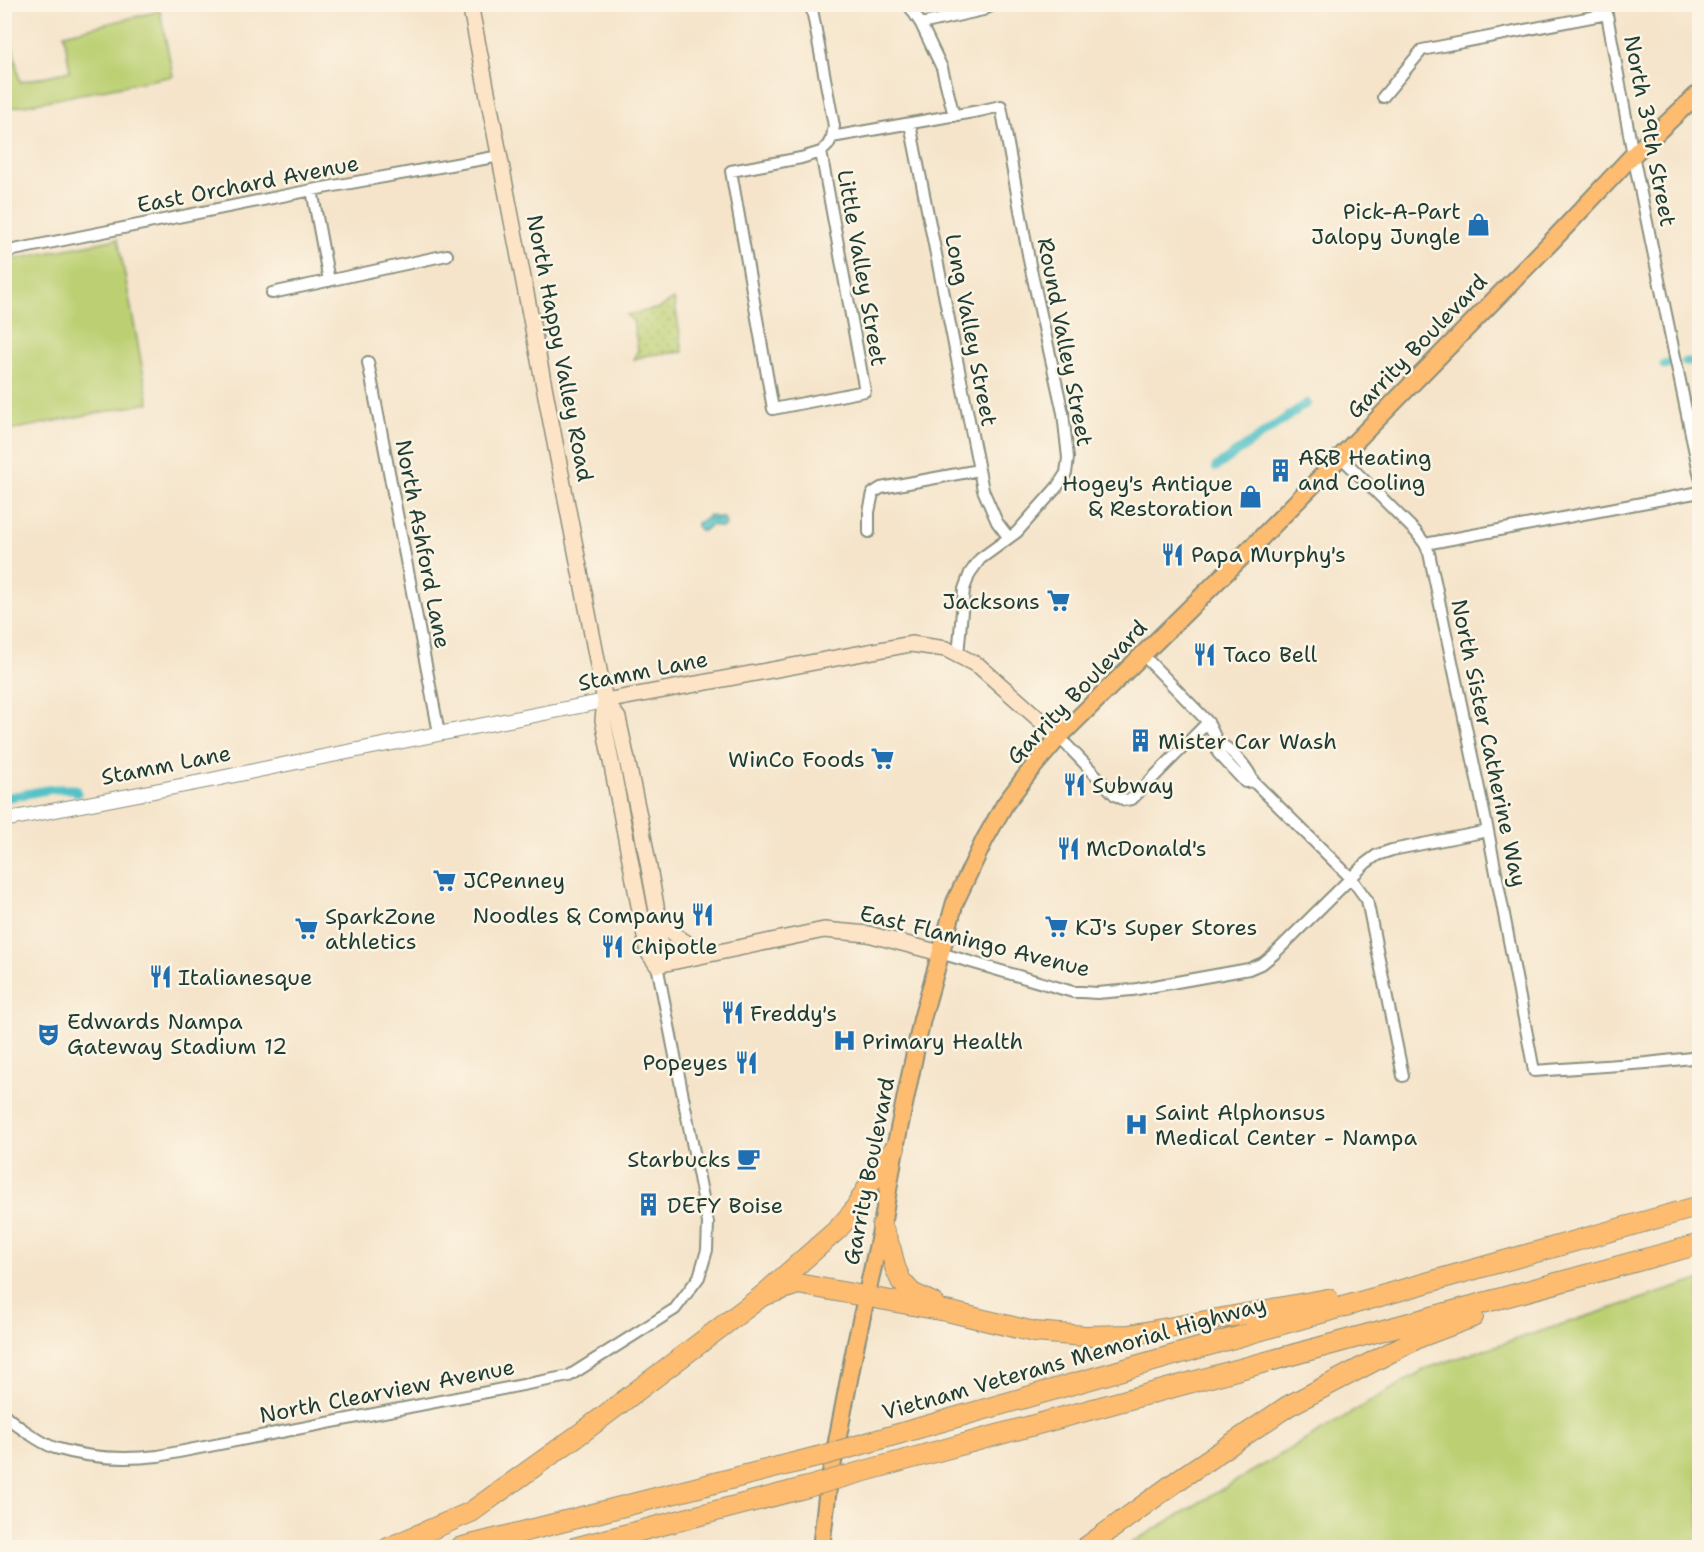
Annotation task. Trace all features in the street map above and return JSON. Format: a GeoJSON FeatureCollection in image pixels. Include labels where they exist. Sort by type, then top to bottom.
{"type":"FeatureCollection","features":[{"type":"Feature","properties":{"kind":"highway"},"geometry":{"type":"LineString","coordinates":[[388,1548],[471,1512],[584,1431],[762,1296],[837,1230],[853,1212],[895,1148]]}},
{"type":"Feature","properties":{"kind":"highway","name":"Vietnam Veterans Memorial Highway"},"geometry":{"type":"LineString","coordinates":[[459,1548],[817,1457],[1700,1206]]}},
{"type":"Feature","properties":{"kind":"highway"},"geometry":{"type":"LineString","coordinates":[[882,1226],[901,1281],[912,1293],[951,1312]]}},
{"type":"Feature","properties":{"kind":"highway"},"geometry":{"type":"LineString","coordinates":[[574,1548],[804,1488],[1700,1244]]}},
{"type":"Feature","properties":{"kind":"highway"},"geometry":{"type":"LineString","coordinates":[[762,1296],[798,1284],[951,1312],[1034,1332],[1085,1336],[1129,1335],[1447,1277]]}},
{"type":"Feature","properties":{"kind":"highway"},"geometry":{"type":"LineString","coordinates":[[1085,1548],[1184,1476],[1288,1406],[1420,1337],[1545,1286]]}},
{"type":"Feature","properties":{"kind":"main road","name":"North Happy Valley Road"},"geometry":{"type":"LineString","coordinates":[[470,4],[605,700],[603,720],[611,763],[648,952],[657,965]]}},
{"type":"Feature","properties":{"kind":"main road","name":"Garrity Boulevard"},"geometry":{"type":"LineString","coordinates":[[821,1548],[828,1488],[922,1019],[955,902],[985,839],[1005,804],[1059,737],[1256,544],[1634,155],[1700,92]]}},
{"type":"Feature","properties":{"kind":"main road","name":"Stamm Lane"},"geometry":{"type":"LineString","coordinates":[[605,700],[911,644],[946,649],[980,666],[1059,737]]}},
{"type":"Feature","properties":{"kind":"main road","name":"North Happy Valley Road"},"geometry":{"type":"LineString","coordinates":[[605,700],[618,718],[657,911],[661,949],[657,965]]}},
{"type":"Feature","properties":{"kind":"main road"},"geometry":{"type":"LineString","coordinates":[[657,911],[668,929],[677,938],[707,954]]}},
{"type":"Feature","properties":{"kind":"main road","name":"East Flamingo Avenue"},"geometry":{"type":"LineString","coordinates":[[657,965],[824,930],[868,934],[940,953]]}},
{"type":"Feature","properties":{"kind":"street"},"geometry":{"type":"LineString","coordinates":[[811,4],[834,126],[832,137],[821,152]]}},
{"type":"Feature","properties":{"kind":"street"},"geometry":{"type":"LineString","coordinates":[[832,137],[954,116],[942,68],[921,24],[908,4]]}},
{"type":"Feature","properties":{"kind":"street"},"geometry":{"type":"LineString","coordinates":[[921,24],[983,10],[995,4]]}},
{"type":"Feature","properties":{"kind":"street"},"geometry":{"type":"LineString","coordinates":[[1383,97],[1422,50],[1606,9]]}},
{"type":"Feature","properties":{"kind":"street","name":"North 39th Street"},"geometry":{"type":"LineString","coordinates":[[1606,9],[1700,477]]}},
{"type":"Feature","properties":{"kind":"street","name":"Round Valley Street"},"geometry":{"type":"LineString","coordinates":[[954,116],[1000,106],[1030,265],[1063,413],[1068,459],[1066,473],[1057,488],[1017,532],[980,559],[970,573],[964,589],[958,655]]}},
{"type":"Feature","properties":{"kind":"street","name":"Long Valley Street"},"geometry":{"type":"LineString","coordinates":[[910,123],[983,490],[997,522],[1009,538]]}},
{"type":"Feature","properties":{"kind":"street","name":"Little Valley Street"},"geometry":{"type":"LineString","coordinates":[[821,152],[865,391],[773,409],[731,171],[821,152]]}},
{"type":"Feature","properties":{"kind":"street","name":"East Orchard Avenue"},"geometry":{"type":"LineString","coordinates":[[4,252],[312,190],[500,156]]}},
{"type":"Feature","properties":{"kind":"street"},"geometry":{"type":"LineString","coordinates":[[312,190],[329,281]]}},
{"type":"Feature","properties":{"kind":"street"},"geometry":{"type":"LineString","coordinates":[[272,293],[447,255]]}},
{"type":"Feature","properties":{"kind":"street","name":"North Ashford Lane"},"geometry":{"type":"LineString","coordinates":[[368,362],[440,733]]}},
{"type":"Feature","properties":{"kind":"street","name":"North Sister Catherine Way"},"geometry":{"type":"LineString","coordinates":[[1341,457],[1416,532],[1425,544],[1433,568],[1488,831],[1534,1071],[1700,1057]]}},
{"type":"Feature","properties":{"kind":"street"},"geometry":{"type":"LineString","coordinates":[[869,532],[869,512],[873,493],[881,488],[979,470]]}},
{"type":"Feature","properties":{"kind":"street"},"geometry":{"type":"LineString","coordinates":[[1425,544],[1700,492]]}},
{"type":"Feature","properties":{"kind":"street"},"geometry":{"type":"LineString","coordinates":[[1143,655],[1208,722],[1218,743],[1225,745],[1251,774],[1253,781],[1351,878],[1367,900],[1403,1076]]}},
{"type":"Feature","properties":{"kind":"street","name":"Stamm Lane"},"geometry":{"type":"LineString","coordinates":[[4,820],[605,700]]}},
{"type":"Feature","properties":{"kind":"street","name":"Stamm Lane"},"geometry":{"type":"LineString","coordinates":[[1059,737],[1115,795],[1125,800],[1132,799],[1208,722]]}},
{"type":"Feature","properties":{"kind":"street","name":"East Flamingo Avenue"},"geometry":{"type":"LineString","coordinates":[[940,953],[1073,992],[1132,990],[1249,969],[1263,963],[1274,954],[1366,863],[1377,855],[1488,831]]}},
{"type":"Feature","properties":{"kind":"street","name":"North Happy Valley Road"},"geometry":{"type":"LineString","coordinates":[[657,965],[708,1223]]}},
{"type":"Feature","properties":{"kind":"street","name":"North Clearview Avenue"},"geometry":{"type":"LineString","coordinates":[[4,1414],[13,1423],[53,1447],[83,1454],[125,1459],[196,1449],[569,1376],[675,1309],[699,1277],[707,1250],[708,1223]]}},
{"type":"Feature","properties":{"kind":"green space"},"geometry":{"type":"Polygon","coordinates":[[[160,11],[173,76],[5,109],[5,45],[12,43],[20,82],[70,71],[64,34],[160,11]]]}},
{"type":"Feature","properties":{"kind":"green space"},"geometry":{"type":"Polygon","coordinates":[[[118,239],[149,403],[5,431],[4,360],[7,359],[4,345],[5,261],[118,239]]]}},
{"type":"Feature","properties":{"kind":"green space"},"geometry":{"type":"Polygon","coordinates":[[[674,299],[683,352],[648,355],[634,359],[638,350],[633,321],[626,315],[660,308],[674,299]]]}},
{"type":"Feature","properties":{"kind":"green space"},"geometry":{"type":"Polygon","coordinates":[[[1699,1280],[1699,1547],[1126,1547],[1427,1368],[1699,1280]]]}},
{"type":"Feature","properties":{"kind":"water"},"geometry":{"type":"Polygon","coordinates":[[[709,515],[724,518],[726,524],[722,528],[711,525],[704,531],[700,531],[697,523],[709,515]]]}},
{"type":"Feature","properties":{"kind":"waterway"},"geometry":{"type":"LineString","coordinates":[[1685,362],[1700,361]]}},
{"type":"Feature","properties":{"kind":"waterway"},"geometry":{"type":"LineString","coordinates":[[1664,365],[1671,363]]}},
{"type":"Feature","properties":{"kind":"waterway"},"geometry":{"type":"LineString","coordinates":[[1216,467],[1307,403]]}},
{"type":"Feature","properties":{"kind":"waterway"},"geometry":{"type":"LineString","coordinates":[[4,798],[52,789],[75,789],[77,793]]}},
{"type":"Feature","properties":{"kind":"place","name":"Pick-A-Part Jalopy Jungle"},"geometry":{"type":"Point","coordinates":[1479,224]}},
{"type":"Feature","properties":{"kind":"place","name":"A&B Heating and Cooling"},"geometry":{"type":"Point","coordinates":[1280,470]}},
{"type":"Feature","properties":{"kind":"place","name":"Hogey's Antique & Restoration"},"geometry":{"type":"Point","coordinates":[1251,496]}},
{"type":"Feature","properties":{"kind":"place","name":"Papa Murphy's"},"geometry":{"type":"Point","coordinates":[1173,554]}},
{"type":"Feature","properties":{"kind":"place","name":"Jacksons"},"geometry":{"type":"Point","coordinates":[1058,601]}},
{"type":"Feature","properties":{"kind":"place","name":"Taco Bell"},"geometry":{"type":"Point","coordinates":[1205,654]}},
{"type":"Feature","properties":{"kind":"place","name":"Mister Car Wash"},"geometry":{"type":"Point","coordinates":[1140,741]}},
{"type":"Feature","properties":{"kind":"place","name":"WinCo Foods"},"geometry":{"type":"Point","coordinates":[883,759]}},
{"type":"Feature","properties":{"kind":"place","name":"Subway"},"geometry":{"type":"Point","coordinates":[1074,785]}},
{"type":"Feature","properties":{"kind":"place","name":"McDonald's"},"geometry":{"type":"Point","coordinates":[1068,848]}},
{"type":"Feature","properties":{"kind":"place","name":"JCPenney"},"geometry":{"type":"Point","coordinates":[445,880]}},
{"type":"Feature","properties":{"kind":"place","name":"Noodles & Company"},"geometry":{"type":"Point","coordinates":[703,915]}},
{"type":"Feature","properties":{"kind":"place","name":"KJ's Super Stores"},"geometry":{"type":"Point","coordinates":[1057,927]}},
{"type":"Feature","properties":{"kind":"place","name":"SparkZone athletics"},"geometry":{"type":"Point","coordinates":[307,929]}},
{"type":"Feature","properties":{"kind":"place","name":"Chipotle"},"geometry":{"type":"Point","coordinates":[613,946]}},
{"type":"Feature","properties":{"kind":"place","name":"Italianesque"},"geometry":{"type":"Point","coordinates":[160,977]}},
{"type":"Feature","properties":{"kind":"place","name":"Freddy's"},"geometry":{"type":"Point","coordinates":[732,1013]}},
{"type":"Feature","properties":{"kind":"place","name":"Edwards Nampa Gateway Stadium 12"},"geometry":{"type":"Point","coordinates":[49,1034]}},
{"type":"Feature","properties":{"kind":"place","name":"Primary Health"},"geometry":{"type":"Point","coordinates":[844,1041]}},
{"type":"Feature","properties":{"kind":"place","name":"Popeyes"},"geometry":{"type":"Point","coordinates":[746,1062]}},
{"type":"Feature","properties":{"kind":"place","name":"Saint Alphonsus Medical Center - Nampa"},"geometry":{"type":"Point","coordinates":[1137,1125]}},
{"type":"Feature","properties":{"kind":"place","name":"Starbucks"},"geometry":{"type":"Point","coordinates":[749,1159]}},
{"type":"Feature","properties":{"kind":"place","name":"DEFY Boise"},"geometry":{"type":"Point","coordinates":[649,1205]}}]}
